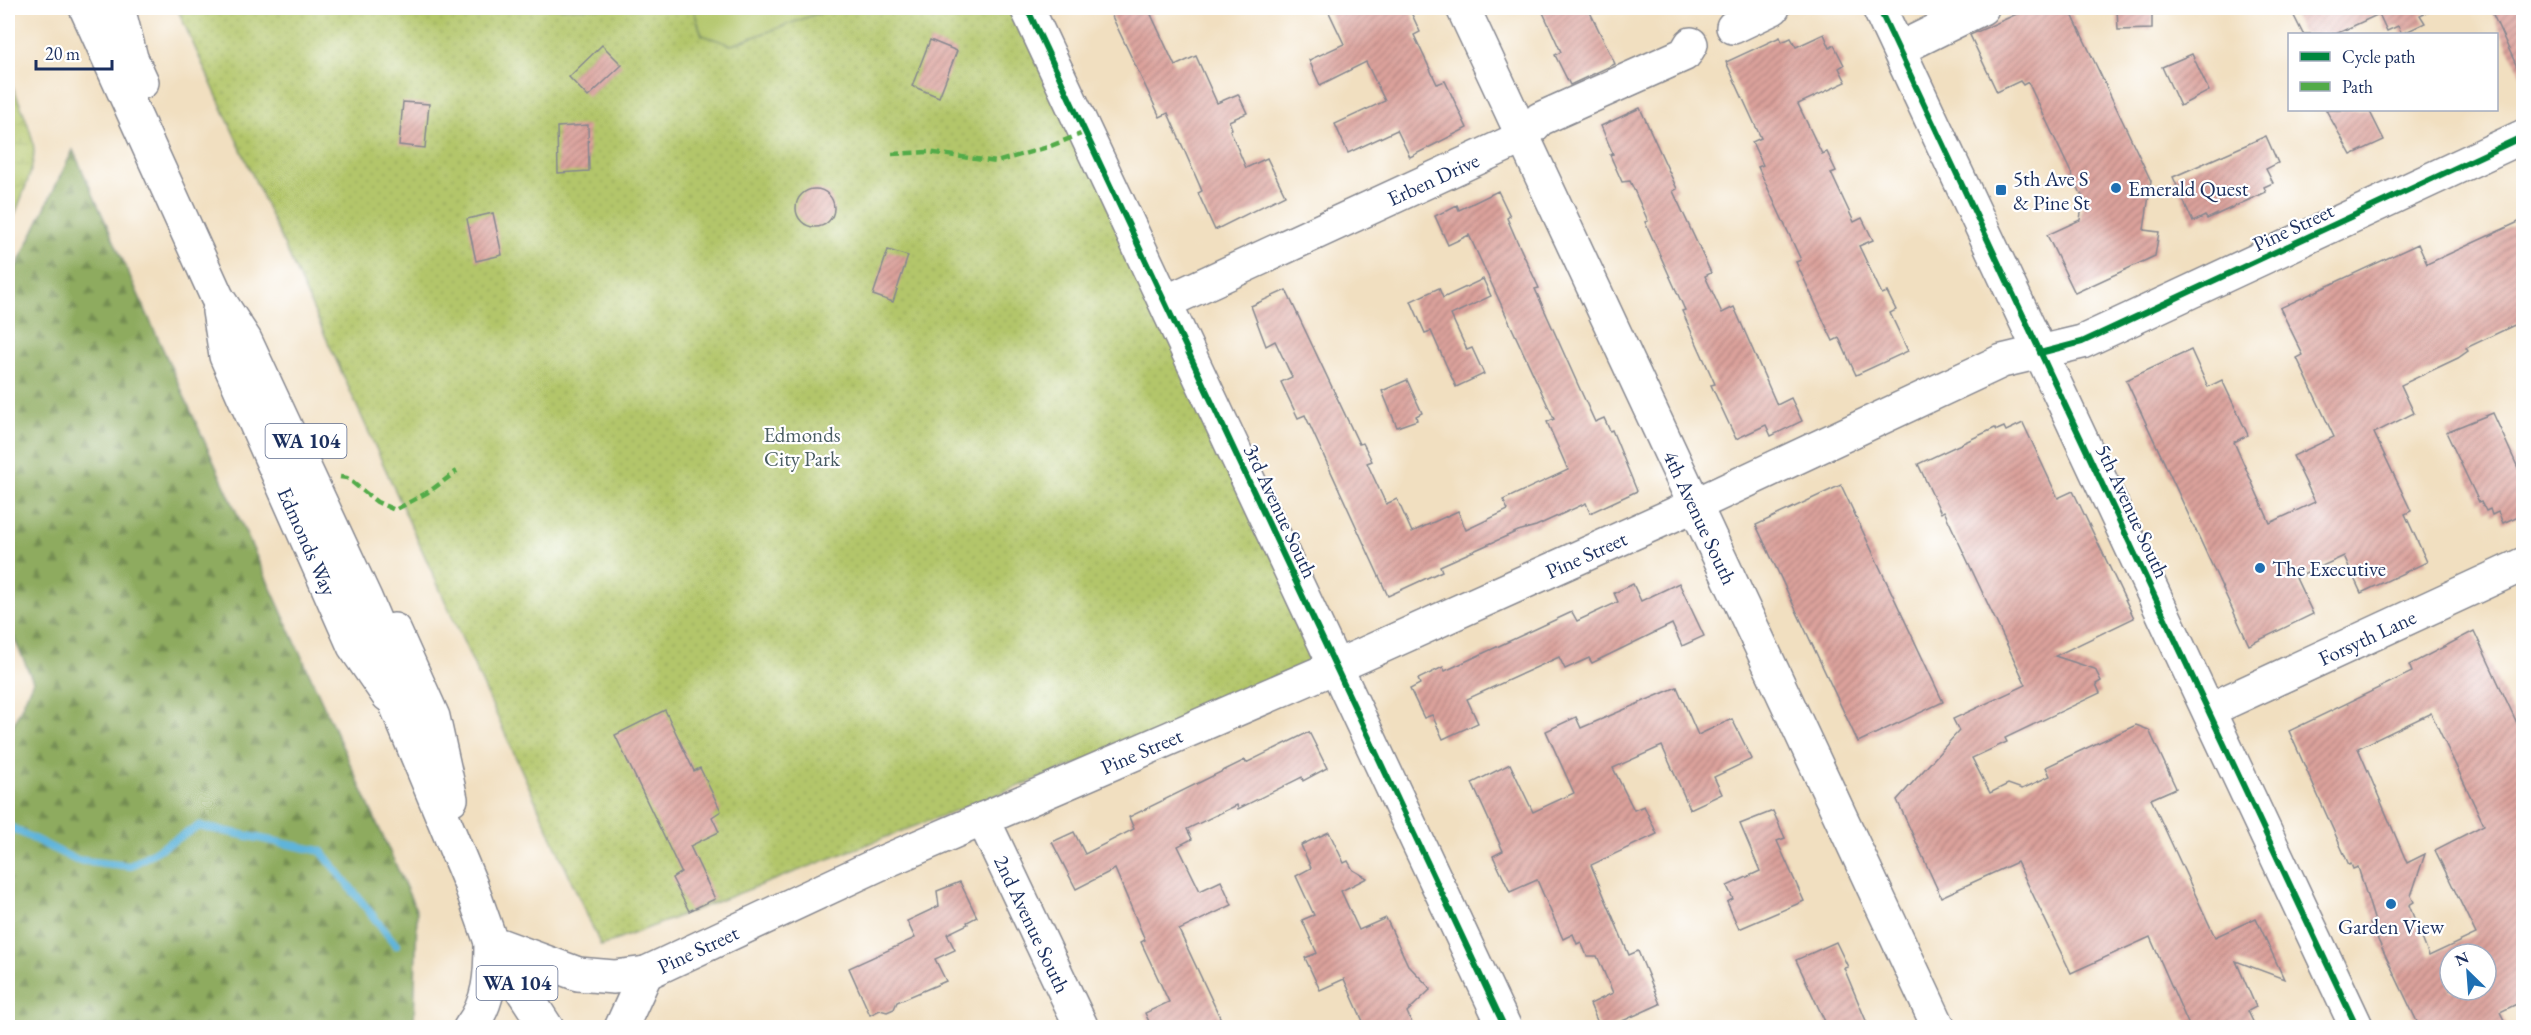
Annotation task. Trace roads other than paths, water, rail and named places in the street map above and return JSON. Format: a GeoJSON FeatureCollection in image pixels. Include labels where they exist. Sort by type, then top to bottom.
{"type":"FeatureCollection","features":[{"type":"Feature","properties":{"kind":"street","name":"Edmonds Way"},"geometry":{"type":"LineString","coordinates":[[86,8],[217,297],[226,356],[354,646],[397,707],[470,883],[491,942],[541,1026]]}},
{"type":"Feature","properties":{"kind":"street","name":"WA 104"},"geometry":{"type":"LineString","coordinates":[[107,8],[434,717],[470,883]]}},
{"type":"Feature","properties":{"kind":"street","name":"WA 104"},"geometry":{"type":"LineString","coordinates":[[118,8],[131,58]]}},
{"type":"Feature","properties":{"kind":"street","name":"3rd Avenue South"},"geometry":{"type":"LineString","coordinates":[[1027,8],[1505,1028]]}},
{"type":"Feature","properties":{"kind":"street","name":"4th Avenue South"},"geometry":{"type":"LineString","coordinates":[[1462,8],[1939,1028]]}},
{"type":"Feature","properties":{"kind":"street"},"geometry":{"type":"LineString","coordinates":[[1733,27],[1773,8]]}},
{"type":"Feature","properties":{"kind":"street","name":"5th Avenue South"},"geometry":{"type":"LineString","coordinates":[[1879,8],[2357,1028]]}},
{"type":"Feature","properties":{"kind":"street"},"geometry":{"type":"LineString","coordinates":[[1899,49],[1982,8]]}},
{"type":"Feature","properties":{"kind":"street","name":"Erben Drive"},"geometry":{"type":"LineString","coordinates":[[1166,302],[1523,136],[1540,119],[1685,54],[1691,44]]}},
{"type":"Feature","properties":{"kind":"street","name":"Pine Street"},"geometry":{"type":"LineString","coordinates":[[491,942],[578,974],[614,977],[646,973],[879,864],[1334,666],[1695,505],[2002,361],[2082,342],[2523,136]]}},
{"type":"Feature","properties":{"kind":"street","name":"Forsyth Lane"},"geometry":{"type":"LineString","coordinates":[[2209,710],[2523,564]]}},
{"type":"Feature","properties":{"kind":"street","name":"2nd Avenue South"},"geometry":{"type":"LineString","coordinates":[[983,819],[1082,1028]]}},
{"type":"Feature","properties":{"kind":"street"},"geometry":{"type":"LineString","coordinates":[[470,1028],[483,1011],[491,969],[491,942]]}},
{"type":"Feature","properties":{"kind":"street"},"geometry":{"type":"LineString","coordinates":[[621,1028],[646,973]]}},
{"type":"Feature","properties":{"kind":"waterway"},"geometry":{"type":"LineString","coordinates":[[8,826],[76,860],[130,866],[199,826],[321,851],[396,945]]}},
{"type":"Feature","properties":{"kind":"place","name":"Emerald Quest"},"geometry":{"type":"Point","coordinates":[2116,188]}},
{"type":"Feature","properties":{"kind":"place","name":"5th Ave S & Pine St"},"geometry":{"type":"Point","coordinates":[2001,190]}},
{"type":"Feature","properties":{"kind":"place","name":"The Executive"},"geometry":{"type":"Point","coordinates":[2260,568]}},
{"type":"Feature","properties":{"kind":"place","name":"Garden View"},"geometry":{"type":"Point","coordinates":[2391,904]}},
{"type":"Feature","properties":{"kind":"park label","name":"Edmonds City Park"},"geometry":{"type":"Point","coordinates":[802,446]}}]}
